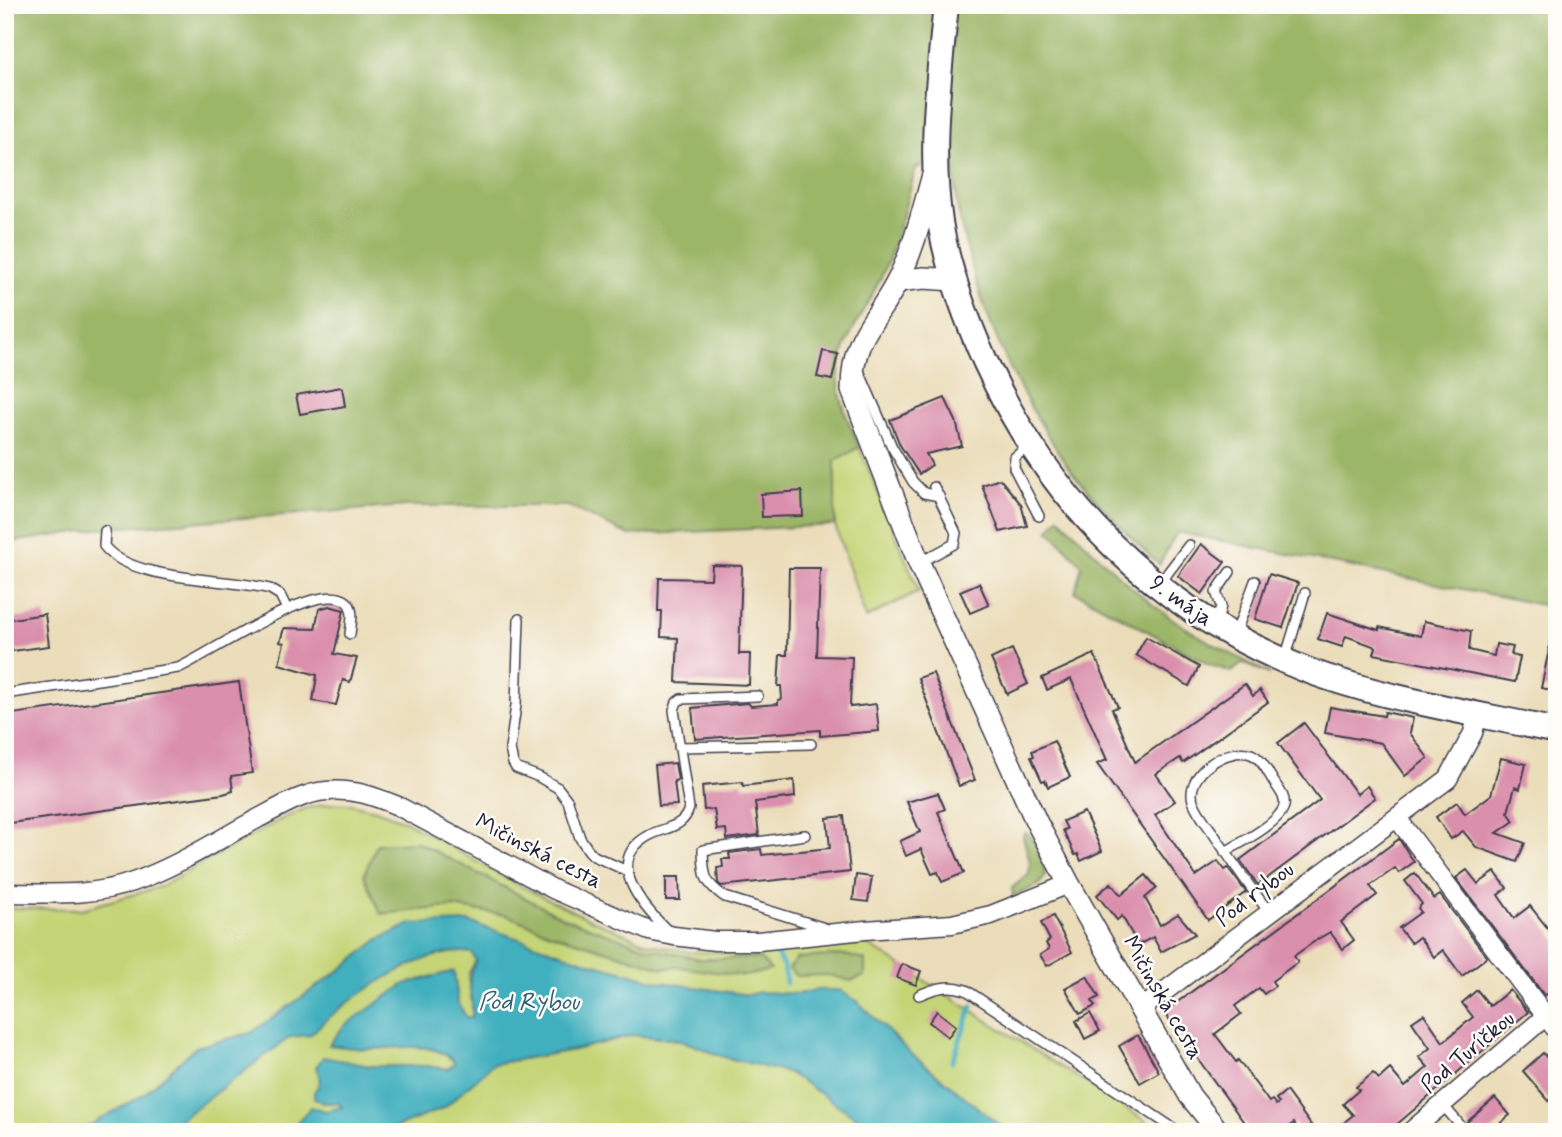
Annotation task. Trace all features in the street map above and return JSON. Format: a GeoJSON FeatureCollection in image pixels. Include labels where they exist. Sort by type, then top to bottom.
{"type":"FeatureCollection","features":[{"type":"Feature","properties":{"kind":"main road","name":"9. mája"},"geometry":{"type":"LineString","coordinates":[[946,5],[937,100],[935,166],[940,222],[954,280],[968,324],[1002,398],[1044,468],[1083,515],[1106,540],[1158,585],[1226,630],[1285,660],[1334,679],[1557,731]]}},
{"type":"Feature","properties":{"kind":"street","name":"Mičinská cesta"},"geometry":{"type":"LineString","coordinates":[[935,166],[920,223],[898,281],[865,331],[854,359],[852,390],[919,563],[958,639],[1036,821],[1189,1096],[1219,1132]]}},
{"type":"Feature","properties":{"kind":"street"},"geometry":{"type":"LineString","coordinates":[[898,281],[924,278],[954,280]]}},
{"type":"Feature","properties":{"kind":"street","name":"Pod rybou"},"geometry":{"type":"LineString","coordinates":[[1141,1009],[1448,779],[1473,733],[1478,714]]}},
{"type":"Feature","properties":{"kind":"street","name":"Mičinská cesta"},"geometry":{"type":"LineString","coordinates":[[5,893],[79,893],[132,883],[162,870],[298,798],[324,791],[349,790],[398,806],[555,890],[649,931],[674,936],[758,941],[952,924],[991,915],[1069,884]]}},
{"type":"Feature","properties":{"kind":"street"},"geometry":{"type":"LineString","coordinates":[[1397,818],[1553,1019]]}},
{"type":"Feature","properties":{"kind":"street","name":"Pod Turíčkou"},"geometry":{"type":"LineString","coordinates":[[1410,1132],[1442,1104],[1553,1019]]}},
{"type":"Feature","properties":{"kind":"lane"},"geometry":{"type":"LineString","coordinates":[[854,359],[892,447],[913,482],[918,490],[939,496]]}},
{"type":"Feature","properties":{"kind":"lane"},"geometry":{"type":"LineString","coordinates":[[1030,445],[1015,457],[1014,468],[1040,516]]}},
{"type":"Feature","properties":{"kind":"lane"},"geometry":{"type":"LineString","coordinates":[[919,563],[954,544],[956,533],[934,487]]}},
{"type":"Feature","properties":{"kind":"lane"},"geometry":{"type":"LineString","coordinates":[[105,531],[104,546],[117,559],[182,577],[270,589],[280,595],[287,609]]}},
{"type":"Feature","properties":{"kind":"lane"},"geometry":{"type":"LineString","coordinates":[[1158,585],[1189,545]]}},
{"type":"Feature","properties":{"kind":"lane"},"geometry":{"type":"LineString","coordinates":[[1226,630],[1216,592],[1230,572]]}},
{"type":"Feature","properties":{"kind":"lane"},"geometry":{"type":"LineString","coordinates":[[1226,630],[1255,581]]}},
{"type":"Feature","properties":{"kind":"lane"},"geometry":{"type":"LineString","coordinates":[[1285,660],[1305,593]]}},
{"type":"Feature","properties":{"kind":"lane"},"geometry":{"type":"LineString","coordinates":[[5,694],[178,668],[193,662],[271,615],[326,599],[341,599],[349,603],[352,612],[350,634]]}},
{"type":"Feature","properties":{"kind":"lane"},"geometry":{"type":"LineString","coordinates":[[519,620],[517,695],[510,749],[513,763],[516,768],[539,776],[558,788],[568,801],[580,838],[589,851],[627,871]]}},
{"type":"Feature","properties":{"kind":"lane"},"geometry":{"type":"LineString","coordinates":[[674,936],[643,906],[627,871],[631,854],[644,838],[681,822],[687,816],[689,808],[674,710],[681,699],[758,696]]}},
{"type":"Feature","properties":{"kind":"lane"},"geometry":{"type":"LineString","coordinates":[[679,747],[811,744]]}},
{"type":"Feature","properties":{"kind":"lane"},"geometry":{"type":"LineString","coordinates":[[1225,852],[1268,825],[1284,806],[1284,796],[1259,760],[1250,754],[1237,753],[1202,770],[1192,790],[1193,800],[1225,852],[1269,912]]}},
{"type":"Feature","properties":{"kind":"lane"},"geometry":{"type":"LineString","coordinates":[[805,835],[703,850],[704,877],[712,888],[725,897],[840,932]]}},
{"type":"Feature","properties":{"kind":"lane"},"geometry":{"type":"LineString","coordinates":[[919,995],[939,986],[966,990],[1179,1132]]}},
{"type":"Feature","properties":{"kind":"lane"},"geometry":{"type":"LineString","coordinates":[[1442,1104],[1466,1132]]}},
{"type":"Feature","properties":{"kind":"green space"},"geometry":{"type":"Polygon","coordinates":[[[5,5],[1557,5],[1557,608],[1177,532],[1159,565],[1114,520],[1072,472],[1016,379],[981,298],[958,210],[952,152],[916,168],[889,258],[854,326],[843,355],[839,370],[840,392],[859,447],[835,461],[835,525],[629,535],[568,506],[406,506],[96,529],[5,543],[5,5]]]}},
{"type":"Feature","properties":{"kind":"green space"},"geometry":{"type":"Polygon","coordinates":[[[859,447],[919,591],[866,618],[835,525],[835,461],[859,447]]]}},
{"type":"Feature","properties":{"kind":"green space"},"geometry":{"type":"Polygon","coordinates":[[[1059,517],[1152,604],[1204,639],[1270,674],[1242,663],[1232,672],[1208,664],[1075,592],[1082,565],[1049,530],[1059,517]]]}},
{"type":"Feature","properties":{"kind":"green space"},"geometry":{"type":"Polygon","coordinates":[[[327,804],[351,804],[405,821],[518,885],[647,943],[689,952],[751,953],[864,942],[1163,1132],[1008,1132],[909,1052],[857,1001],[815,990],[799,994],[760,992],[748,995],[661,982],[591,963],[379,939],[251,1033],[196,1047],[143,1095],[78,1132],[5,1132],[5,908],[82,909],[160,887],[280,820],[304,809],[327,804]]]}},
{"type":"Feature","properties":{"kind":"green space"},"geometry":{"type":"Polygon","coordinates":[[[1025,832],[1040,852],[1045,877],[1039,885],[1013,896],[1012,888],[1029,874],[1030,862],[1023,836],[1025,832]]]}},
{"type":"Feature","properties":{"kind":"green space"},"geometry":{"type":"Polygon","coordinates":[[[417,842],[564,918],[648,948],[700,959],[759,958],[771,970],[745,976],[678,967],[663,968],[553,934],[506,915],[452,907],[381,914],[364,875],[377,844],[417,842]]]}},
{"type":"Feature","properties":{"kind":"green space"},"geometry":{"type":"Polygon","coordinates":[[[461,951],[472,953],[476,961],[468,974],[473,1003],[472,1017],[466,1017],[458,1003],[454,971],[363,1049],[424,1048],[446,1055],[455,1063],[448,1069],[426,1066],[369,1066],[323,1057],[316,1067],[320,1076],[323,1103],[338,1103],[343,1107],[326,1111],[311,1107],[293,1127],[267,1132],[163,1132],[290,1037],[310,1035],[375,983],[423,959],[461,951]]]}},
{"type":"Feature","properties":{"kind":"green space"},"geometry":{"type":"Polygon","coordinates":[[[845,955],[865,960],[865,976],[851,981],[829,975],[796,976],[789,969],[797,958],[845,955]]]}},
{"type":"Feature","properties":{"kind":"green space"},"geometry":{"type":"Polygon","coordinates":[[[633,1035],[680,1040],[724,1057],[789,1073],[879,1132],[384,1132],[444,1108],[493,1064],[574,1050],[633,1035]]]}},
{"type":"Feature","properties":{"kind":"water","name":"Pod Rybou"},"geometry":{"type":"Polygon","coordinates":[[[469,922],[591,963],[661,982],[748,995],[760,992],[799,994],[815,990],[839,990],[857,1001],[909,1052],[1008,1132],[879,1132],[789,1073],[724,1057],[681,1040],[633,1035],[574,1050],[493,1064],[444,1108],[384,1132],[267,1132],[293,1127],[311,1107],[326,1111],[342,1107],[338,1103],[323,1103],[314,1098],[320,1080],[316,1067],[323,1057],[369,1066],[426,1066],[448,1069],[455,1063],[437,1050],[425,1048],[364,1049],[329,1045],[344,1026],[405,984],[454,971],[458,1003],[466,1017],[472,1017],[470,976],[476,961],[472,953],[453,953],[431,957],[385,978],[342,1007],[310,1035],[290,1037],[163,1132],[78,1132],[143,1095],[196,1047],[251,1033],[379,939],[411,924],[469,922]]]}},
{"type":"Feature","properties":{"kind":"building"},"geometry":{"type":"Polygon","coordinates":[[[823,351],[838,354],[832,380],[817,377],[823,351]]]}},
{"type":"Feature","properties":{"kind":"building"},"geometry":{"type":"Polygon","coordinates":[[[342,387],[345,406],[300,414],[296,395],[342,387]]]}},
{"type":"Feature","properties":{"kind":"building"},"geometry":{"type":"Polygon","coordinates":[[[945,398],[956,421],[962,446],[926,454],[932,465],[919,474],[900,445],[890,420],[945,398]]]}},
{"type":"Feature","properties":{"kind":"building"},"geometry":{"type":"Polygon","coordinates":[[[1000,479],[1021,504],[1027,526],[1000,532],[982,485],[1000,479]]]}},
{"type":"Feature","properties":{"kind":"building"},"geometry":{"type":"Polygon","coordinates":[[[802,491],[803,516],[762,517],[761,494],[802,491]]]}},
{"type":"Feature","properties":{"kind":"building"},"geometry":{"type":"Polygon","coordinates":[[[1201,544],[1225,562],[1202,594],[1178,576],[1201,544]]]}},
{"type":"Feature","properties":{"kind":"building"},"geometry":{"type":"Polygon","coordinates":[[[712,565],[742,566],[739,654],[750,654],[749,685],[676,682],[678,638],[661,637],[662,611],[658,611],[659,578],[711,579],[712,565]]]}},
{"type":"Feature","properties":{"kind":"building"},"geometry":{"type":"Polygon","coordinates":[[[789,568],[820,568],[817,656],[852,657],[850,707],[876,704],[879,731],[820,736],[820,730],[695,739],[692,708],[748,703],[751,706],[778,704],[778,700],[782,699],[781,686],[778,686],[780,655],[787,655],[789,568]]]}},
{"type":"Feature","properties":{"kind":"building"},"geometry":{"type":"Polygon","coordinates":[[[1269,574],[1298,583],[1283,628],[1255,619],[1269,574]]]}},
{"type":"Feature","properties":{"kind":"building"},"geometry":{"type":"Polygon","coordinates":[[[979,583],[989,605],[970,613],[960,591],[979,583]]]}},
{"type":"Feature","properties":{"kind":"building"},"geometry":{"type":"Polygon","coordinates":[[[329,606],[344,610],[334,654],[357,658],[350,682],[343,680],[336,705],[313,701],[317,675],[279,664],[284,628],[315,629],[319,609],[329,606]]]}},
{"type":"Feature","properties":{"kind":"building"},"geometry":{"type":"Polygon","coordinates":[[[1327,613],[1379,630],[1379,627],[1421,636],[1424,621],[1471,631],[1469,650],[1494,656],[1496,644],[1513,647],[1511,655],[1520,657],[1515,682],[1374,654],[1376,647],[1346,636],[1342,647],[1318,639],[1327,613]]]}},
{"type":"Feature","properties":{"kind":"building"},"geometry":{"type":"Polygon","coordinates":[[[45,614],[49,646],[5,652],[5,620],[45,614]]]}},
{"type":"Feature","properties":{"kind":"building"},"geometry":{"type":"Polygon","coordinates":[[[1146,637],[1199,667],[1189,686],[1136,655],[1146,637]]]}},
{"type":"Feature","properties":{"kind":"building"},"geometry":{"type":"Polygon","coordinates":[[[1551,640],[1557,641],[1557,691],[1541,688],[1551,640]]]}},
{"type":"Feature","properties":{"kind":"building"},"geometry":{"type":"Polygon","coordinates":[[[1012,649],[1028,684],[1007,694],[991,659],[1012,649]]]}},
{"type":"Feature","properties":{"kind":"building"},"geometry":{"type":"Polygon","coordinates":[[[1094,654],[1118,707],[1112,709],[1135,762],[1245,684],[1253,696],[1260,690],[1268,702],[1183,763],[1180,758],[1156,774],[1175,801],[1155,815],[1196,876],[1218,861],[1225,870],[1228,868],[1246,892],[1208,920],[1097,764],[1107,760],[1071,679],[1047,690],[1042,678],[1094,654]]]}},
{"type":"Feature","properties":{"kind":"building"},"geometry":{"type":"Polygon","coordinates":[[[933,673],[975,780],[959,786],[918,678],[933,673]]]}},
{"type":"Feature","properties":{"kind":"building"},"geometry":{"type":"Polygon","coordinates":[[[239,682],[252,773],[231,776],[233,791],[10,823],[5,785],[5,715],[239,682]]]}},
{"type":"Feature","properties":{"kind":"building"},"geometry":{"type":"Polygon","coordinates":[[[1330,707],[1384,716],[1385,712],[1413,718],[1410,733],[1428,758],[1405,776],[1381,743],[1325,733],[1330,707]]]}},
{"type":"Feature","properties":{"kind":"building"},"geometry":{"type":"Polygon","coordinates":[[[1304,723],[1357,794],[1367,786],[1375,798],[1258,885],[1240,860],[1320,800],[1278,743],[1304,723]]]}},
{"type":"Feature","properties":{"kind":"building"},"geometry":{"type":"Polygon","coordinates":[[[1054,741],[1070,777],[1048,787],[1045,780],[1042,781],[1031,757],[1034,756],[1032,751],[1054,741]]]}},
{"type":"Feature","properties":{"kind":"building"},"geometry":{"type":"Polygon","coordinates":[[[1501,758],[1526,764],[1520,789],[1515,787],[1508,812],[1514,821],[1497,833],[1525,843],[1517,862],[1476,847],[1463,831],[1451,839],[1436,817],[1457,802],[1465,814],[1491,795],[1501,758]]]}},
{"type":"Feature","properties":{"kind":"building"},"geometry":{"type":"Polygon","coordinates":[[[675,763],[678,780],[674,781],[677,805],[659,806],[655,765],[675,763]]]}},
{"type":"Feature","properties":{"kind":"building"},"geometry":{"type":"Polygon","coordinates":[[[794,780],[795,797],[755,802],[759,835],[727,839],[726,829],[717,830],[714,809],[704,810],[702,786],[742,782],[743,786],[794,780]]]}},
{"type":"Feature","properties":{"kind":"building"},"geometry":{"type":"Polygon","coordinates":[[[938,793],[945,809],[938,812],[964,873],[942,882],[938,872],[932,874],[921,849],[906,856],[900,841],[920,832],[907,802],[938,793]]]}},
{"type":"Feature","properties":{"kind":"building"},"geometry":{"type":"Polygon","coordinates":[[[1084,812],[1102,851],[1081,861],[1078,854],[1075,855],[1063,830],[1067,829],[1063,821],[1084,812]]]}},
{"type":"Feature","properties":{"kind":"building"},"geometry":{"type":"Polygon","coordinates":[[[844,816],[850,872],[721,886],[718,883],[717,868],[723,867],[722,859],[730,859],[729,853],[761,849],[762,855],[830,848],[827,818],[844,816]]]}},
{"type":"Feature","properties":{"kind":"building"},"geometry":{"type":"Polygon","coordinates":[[[1399,839],[1414,862],[1399,873],[1395,868],[1370,886],[1377,895],[1341,922],[1354,940],[1343,949],[1330,932],[1318,939],[1294,956],[1298,962],[1272,981],[1275,986],[1264,994],[1259,988],[1235,1006],[1241,1014],[1215,1034],[1269,1102],[1272,1100],[1276,1105],[1279,1103],[1276,1099],[1286,1091],[1316,1132],[1300,1132],[1294,1123],[1281,1132],[1251,1132],[1164,1012],[1399,839]]]}},
{"type":"Feature","properties":{"kind":"building"},"geometry":{"type":"Polygon","coordinates":[[[1467,870],[1478,884],[1495,872],[1507,888],[1498,895],[1514,918],[1530,906],[1557,940],[1557,985],[1547,994],[1544,995],[1456,878],[1467,870]]]}},
{"type":"Feature","properties":{"kind":"building"},"geometry":{"type":"Polygon","coordinates":[[[1415,873],[1434,899],[1440,895],[1487,957],[1462,976],[1443,950],[1434,957],[1419,937],[1411,943],[1399,928],[1421,912],[1418,908],[1422,904],[1405,881],[1415,873]]]}},
{"type":"Feature","properties":{"kind":"building"},"geometry":{"type":"Polygon","coordinates":[[[856,875],[872,877],[868,902],[853,900],[856,875]]]}},
{"type":"Feature","properties":{"kind":"building"},"geometry":{"type":"Polygon","coordinates":[[[1146,875],[1157,888],[1145,898],[1160,925],[1178,914],[1195,934],[1161,952],[1153,937],[1138,945],[1122,916],[1117,920],[1097,895],[1111,883],[1121,895],[1146,875]]]}},
{"type":"Feature","properties":{"kind":"building"},"geometry":{"type":"Polygon","coordinates":[[[666,877],[679,877],[680,900],[666,900],[666,877]]]}},
{"type":"Feature","properties":{"kind":"building"},"geometry":{"type":"Polygon","coordinates":[[[1053,916],[1072,952],[1047,966],[1040,955],[1049,949],[1046,943],[1050,940],[1041,923],[1053,916]]]}},
{"type":"Feature","properties":{"kind":"building"},"geometry":{"type":"Polygon","coordinates":[[[902,964],[921,971],[916,985],[897,978],[902,964]]]}},
{"type":"Feature","properties":{"kind":"building"},"geometry":{"type":"Polygon","coordinates":[[[1087,976],[1099,997],[1092,1001],[1095,1006],[1080,1014],[1065,988],[1087,976]]]}},
{"type":"Feature","properties":{"kind":"building"},"geometry":{"type":"Polygon","coordinates":[[[1477,990],[1490,1006],[1510,990],[1528,1012],[1388,1132],[1349,1132],[1342,1124],[1353,1115],[1343,1104],[1359,1090],[1356,1087],[1373,1073],[1379,1079],[1390,1069],[1405,1087],[1428,1067],[1419,1057],[1430,1048],[1412,1022],[1424,1014],[1443,1042],[1473,1017],[1462,1003],[1477,990]]]}},
{"type":"Feature","properties":{"kind":"building"},"geometry":{"type":"Polygon","coordinates":[[[937,1011],[956,1026],[948,1037],[929,1022],[937,1011]]]}},
{"type":"Feature","properties":{"kind":"building"},"geometry":{"type":"Polygon","coordinates":[[[1090,1013],[1100,1031],[1085,1039],[1076,1021],[1090,1013]]]}},
{"type":"Feature","properties":{"kind":"building"},"geometry":{"type":"Polygon","coordinates":[[[1138,1035],[1159,1072],[1140,1083],[1119,1046],[1138,1035]]]}},
{"type":"Feature","properties":{"kind":"building"},"geometry":{"type":"Polygon","coordinates":[[[1543,1053],[1557,1069],[1557,1094],[1549,1101],[1523,1071],[1543,1053]]]}},
{"type":"Feature","properties":{"kind":"building"},"geometry":{"type":"Polygon","coordinates":[[[1495,1098],[1510,1115],[1490,1132],[1473,1132],[1467,1122],[1495,1098]]]}},
{"type":"Feature","properties":{"kind":"waterway"},"geometry":{"type":"LineString","coordinates":[[775,949],[784,968],[786,983]]}},
{"type":"Feature","properties":{"kind":"waterway"},"geometry":{"type":"LineString","coordinates":[[952,1062],[972,1006]]}}]}
